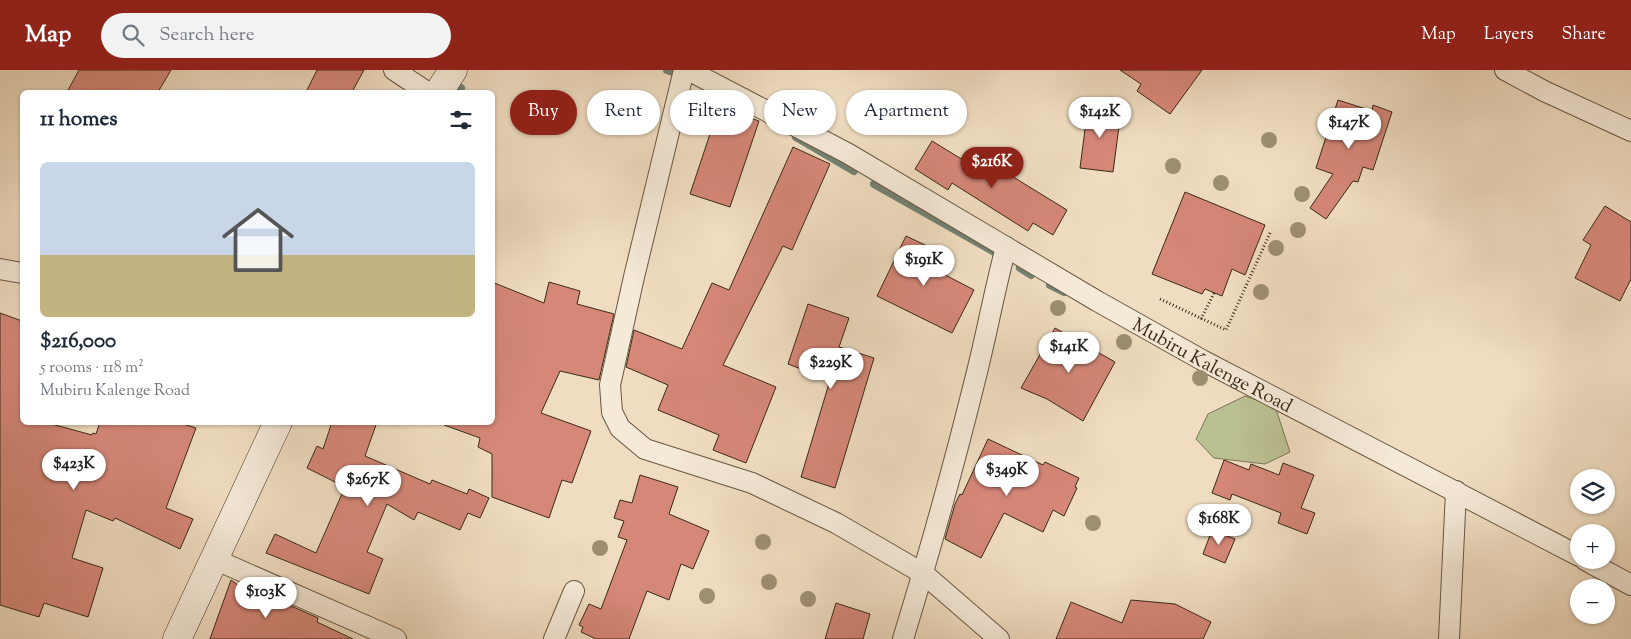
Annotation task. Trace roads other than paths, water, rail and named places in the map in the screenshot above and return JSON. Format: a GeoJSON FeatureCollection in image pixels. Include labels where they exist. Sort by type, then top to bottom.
{"type":"FeatureCollection","features":[{"type":"Feature","properties":{"kind":"main road"},"geometry":{"type":"LineString","coordinates":[[440,90],[453,70]]}},
{"type":"Feature","properties":{"kind":"main road"},"geometry":{"type":"LineString","coordinates":[[177,639],[277,425]]}},
{"type":"Feature","properties":{"kind":"street"},"geometry":{"type":"LineString","coordinates":[[394,70],[424,90]]}},
{"type":"Feature","properties":{"kind":"street"},"geometry":{"type":"LineString","coordinates":[[686,70],[634,277],[610,385],[612,412],[620,428],[645,449],[752,483],[836,523],[924,574],[998,639]]}},
{"type":"Feature","properties":{"kind":"street","name":"Mubiru Kalenge Road"},"geometry":{"type":"LineString","coordinates":[[686,70],[847,153],[1096,301],[1202,360],[1570,551]]}},
{"type":"Feature","properties":{"kind":"street"},"geometry":{"type":"LineString","coordinates":[[1505,70],[1544,91],[1631,131]]}},
{"type":"Feature","properties":{"kind":"street"},"geometry":{"type":"LineString","coordinates":[[904,639],[924,574],[937,517],[975,382],[994,290],[1006,247]]}},
{"type":"Feature","properties":{"kind":"street"},"geometry":{"type":"LineString","coordinates":[[0,269],[20,273]]}},
{"type":"Feature","properties":{"kind":"street"},"geometry":{"type":"LineString","coordinates":[[1449,639],[1456,491]]}},
{"type":"Feature","properties":{"kind":"street"},"geometry":{"type":"LineString","coordinates":[[214,559],[396,639]]}},
{"type":"Feature","properties":{"kind":"street"},"geometry":{"type":"LineString","coordinates":[[1602,569],[1631,585]]}},
{"type":"Feature","properties":{"kind":"street"},"geometry":{"type":"LineString","coordinates":[[554,639],[574,591]]}},
{"type":"Feature","properties":{"kind":"waterway"},"geometry":{"type":"LineString","coordinates":[[667,70],[673,72]]}},
{"type":"Feature","properties":{"kind":"waterway"},"geometry":{"type":"LineString","coordinates":[[796,137],[854,171]]}},
{"type":"Feature","properties":{"kind":"waterway"},"geometry":{"type":"LineString","coordinates":[[874,184],[998,254]]}},
{"type":"Feature","properties":{"kind":"waterway"},"geometry":{"type":"LineString","coordinates":[[1020,268],[1031,275]]}},
{"type":"Feature","properties":{"kind":"waterway"},"geometry":{"type":"LineString","coordinates":[[1050,285],[1064,292]]}}]}
